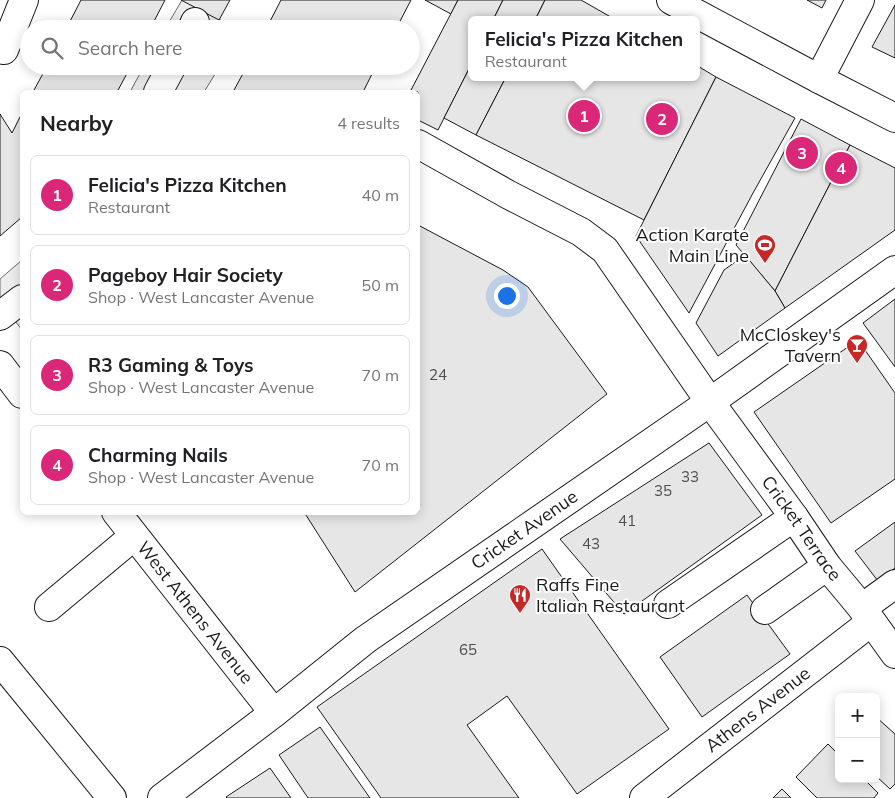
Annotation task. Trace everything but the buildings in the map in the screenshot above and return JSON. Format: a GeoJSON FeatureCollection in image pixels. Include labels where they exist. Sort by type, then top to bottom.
{"type":"FeatureCollection","features":[{"type":"Feature","properties":{"kind":"main road"},"geometry":{"type":"LineString","coordinates":[[0,44],[4,50],[24,0]]}},
{"type":"Feature","properties":{"kind":"main road"},"geometry":{"type":"LineString","coordinates":[[671,0],[895,118]]}},
{"type":"Feature","properties":{"kind":"main road"},"geometry":{"type":"LineString","coordinates":[[819,79],[860,0]]}},
{"type":"Feature","properties":{"kind":"main road"},"geometry":{"type":"LineString","coordinates":[[159,90],[167,75]]}},
{"type":"Feature","properties":{"kind":"main road","name":"Cricket Terrace"},"geometry":{"type":"LineString","coordinates":[[420,145],[509,195],[581,232],[605,250],[827,566],[895,654]]}},
{"type":"Feature","properties":{"kind":"main road","name":"Cricket Avenue"},"geometry":{"type":"LineString","coordinates":[[174,795],[365,640],[710,402],[895,270]]}},
{"type":"Feature","properties":{"kind":"main road"},"geometry":{"type":"LineString","coordinates":[[0,316],[20,301]]}},
{"type":"Feature","properties":{"kind":"main road"},"geometry":{"type":"LineString","coordinates":[[0,365],[20,391]]}},
{"type":"Feature","properties":{"kind":"main road","name":"West Athens Avenue"},"geometry":{"type":"LineString","coordinates":[[118,515],[274,713]]}},
{"type":"Feature","properties":{"kind":"main road"},"geometry":{"type":"LineString","coordinates":[[668,604],[794,517]]}},
{"type":"Feature","properties":{"kind":"main road"},"geometry":{"type":"LineString","coordinates":[[49,607],[134,536]]}},
{"type":"Feature","properties":{"kind":"main road"},"geometry":{"type":"LineString","coordinates":[[765,610],[827,566]]}},
{"type":"Feature","properties":{"kind":"main road","name":"Athens Avenue"},"geometry":{"type":"LineString","coordinates":[[644,798],[866,615],[895,584]]}},
{"type":"Feature","properties":{"kind":"main road"},"geometry":{"type":"LineString","coordinates":[[1,663],[112,798]]}},
{"type":"Feature","properties":{"kind":"shaded area"},"geometry":{"type":"Polygon","coordinates":[[[182,0],[184,0],[221,20],[170,20],[182,0]]]}},
{"type":"Feature","properties":{"kind":"shaded area"},"geometry":{"type":"Polygon","coordinates":[[[139,75],[214,75],[205,90],[131,90],[139,75]]]}},
{"type":"Feature","properties":{"kind":"shaded area"},"geometry":{"type":"Polygon","coordinates":[[[20,262],[20,327],[0,301],[0,279],[20,262]]]}},
{"type":"Feature","properties":{"kind":"place","name":"Felicia's Pizza Kitchen"},"geometry":{"type":"Point","coordinates":[584,116]}},
{"type":"Feature","properties":{"kind":"place","name":"Pageboy Hair Society"},"geometry":{"type":"Point","coordinates":[662,119]}},
{"type":"Feature","properties":{"kind":"place","name":"R3 Gaming & Toys"},"geometry":{"type":"Point","coordinates":[802,153]}},
{"type":"Feature","properties":{"kind":"place","name":"Charming Nails"},"geometry":{"type":"Point","coordinates":[841,168]}},
{"type":"Feature","properties":{"kind":"place","name":"Action Karate Main Line"},"geometry":{"type":"Point","coordinates":[765,264]}},
{"type":"Feature","properties":{"kind":"place","name":"McCloskey's Tavern"},"geometry":{"type":"Point","coordinates":[857,364]}},
{"type":"Feature","properties":{"kind":"place","name":"Raffs Fine Italian Restaurant"},"geometry":{"type":"Point","coordinates":[520,614]}}]}
